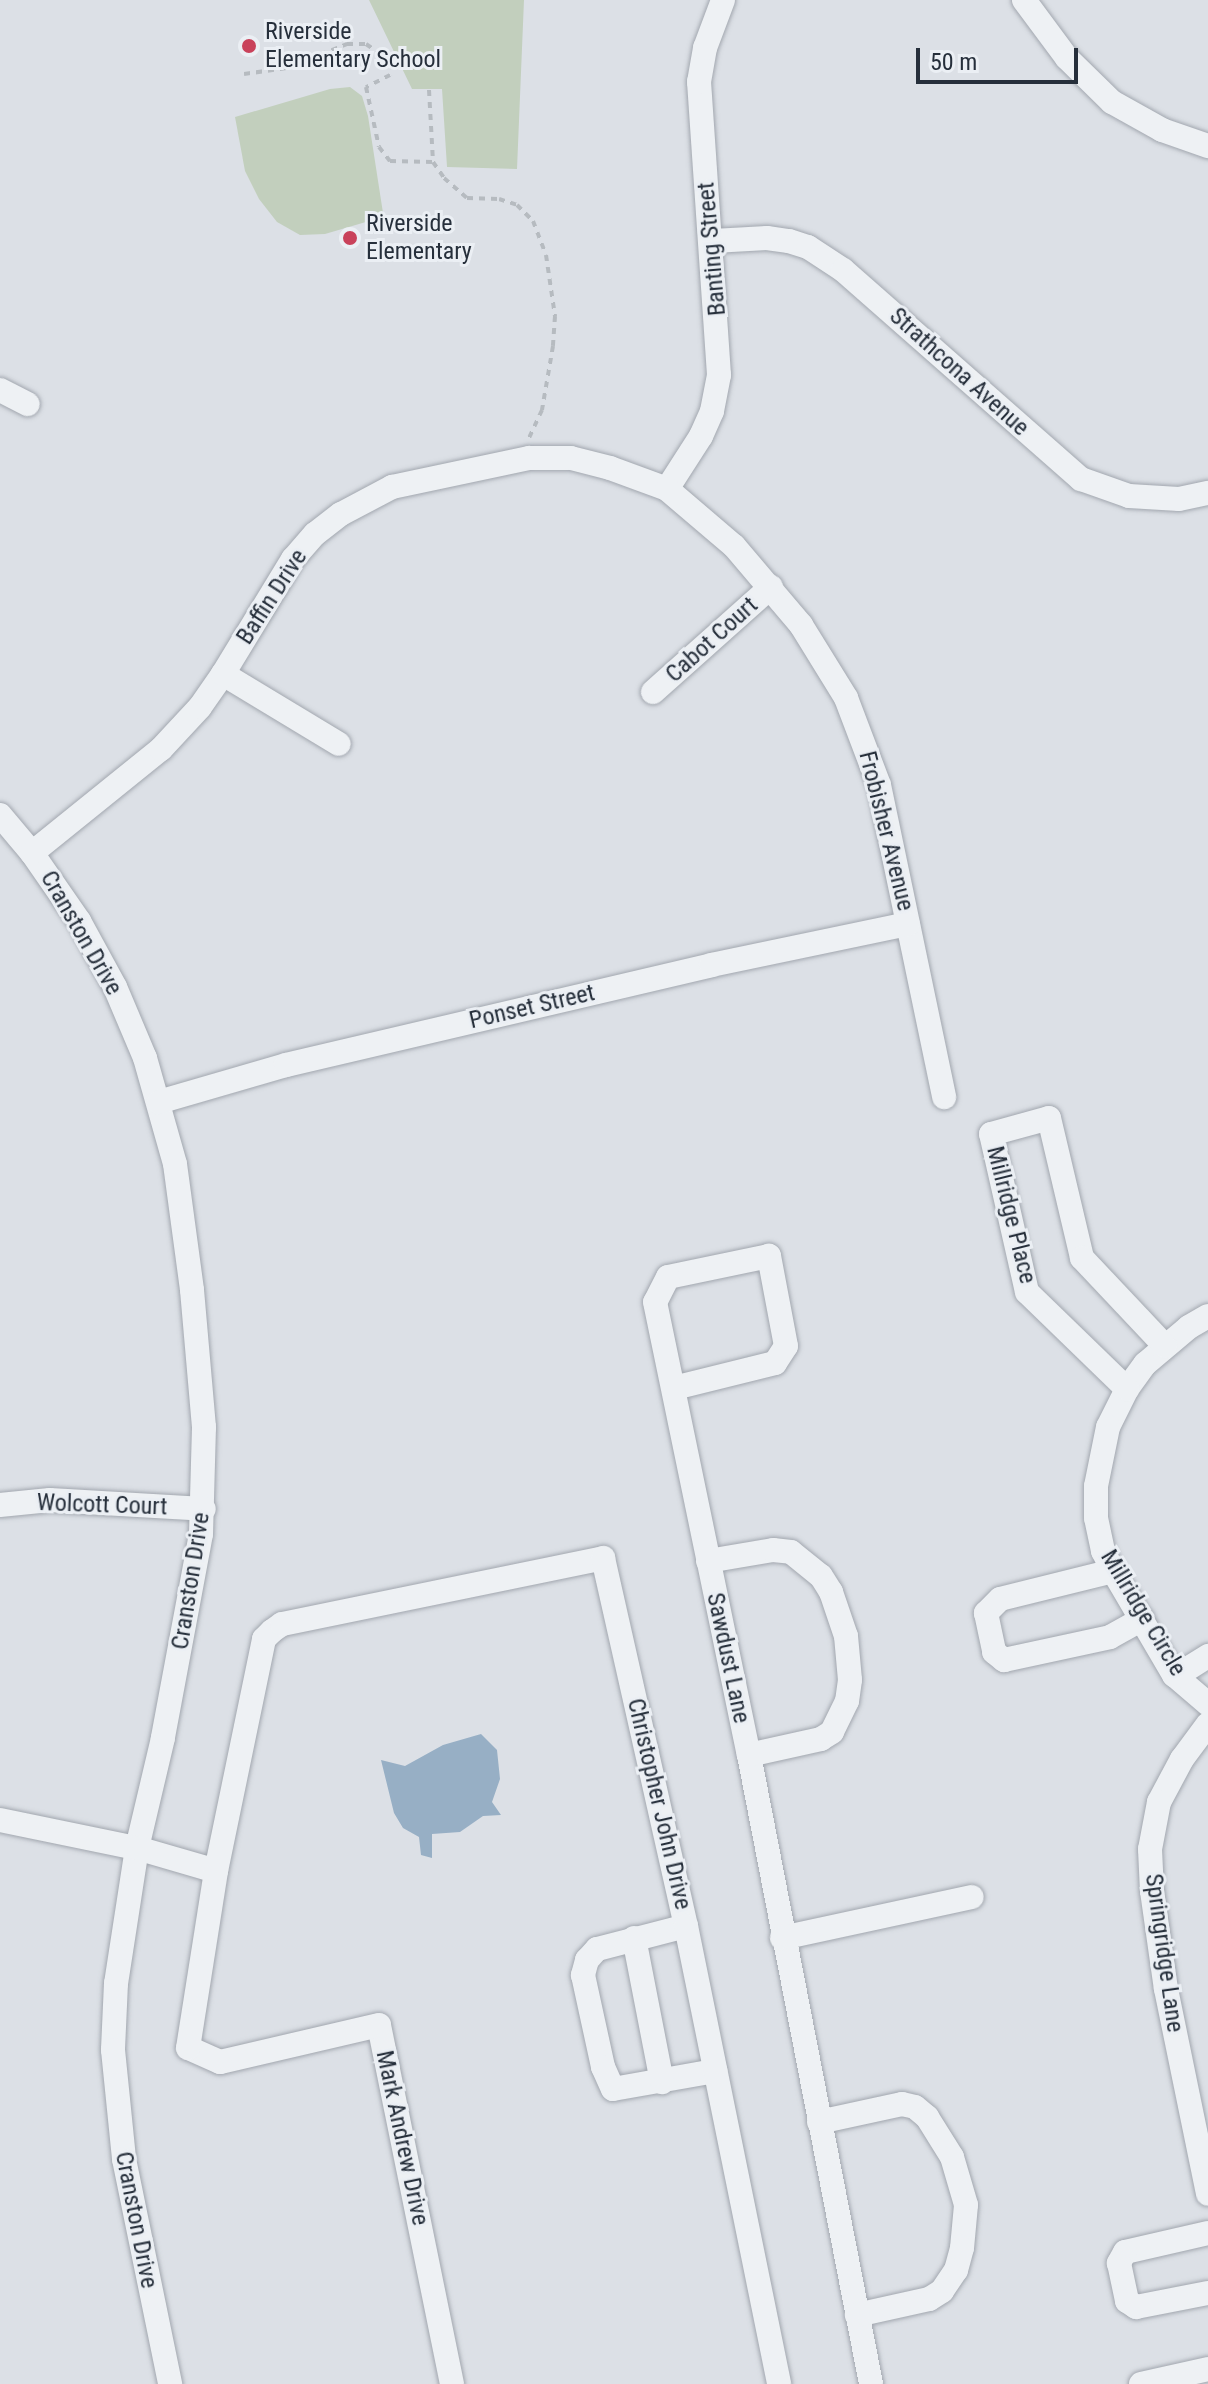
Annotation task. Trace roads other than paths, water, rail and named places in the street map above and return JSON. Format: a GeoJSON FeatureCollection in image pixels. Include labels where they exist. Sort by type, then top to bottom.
{"type":"FeatureCollection","features":[{"type":"Feature","properties":{"kind":"street","name":"Banting Street"},"geometry":{"type":"LineString","coordinates":[[667,489],[701,436],[712,411],[719,375],[713,241],[699,82],[705,48],[723,0]]}},
{"type":"Feature","properties":{"kind":"street"},"geometry":{"type":"LineString","coordinates":[[1024,0],[1067,58],[1112,102],[1162,130],[1208,146]]}},
{"type":"Feature","properties":{"kind":"street","name":"Strathcona Avenue"},"geometry":{"type":"LineString","coordinates":[[713,241],[767,238],[808,247],[843,270],[1081,479],[1129,496],[1179,499],[1208,493]]}},
{"type":"Feature","properties":{"kind":"street"},"geometry":{"type":"LineString","coordinates":[[0,390],[28,404]]}},
{"type":"Feature","properties":{"kind":"street","name":"Baffin Drive"},"geometry":{"type":"LineString","coordinates":[[32,853],[161,749],[200,707],[286,568],[315,534],[341,514],[392,487],[523,459],[571,458],[610,468],[667,489]]}},
{"type":"Feature","properties":{"kind":"street","name":"Frobisher Avenue"},"geometry":{"type":"LineString","coordinates":[[667,489],[716,530],[771,587],[830,668],[861,732],[879,785],[944,1097]]}},
{"type":"Feature","properties":{"kind":"street","name":"Cabot Court"},"geometry":{"type":"LineString","coordinates":[[653,692],[771,587]]}},
{"type":"Feature","properties":{"kind":"street"},"geometry":{"type":"LineString","coordinates":[[223,674],[339,744]]}},
{"type":"Feature","properties":{"kind":"street","name":"Cranston Drive"},"geometry":{"type":"LineString","coordinates":[[0,815],[32,853],[79,921],[115,987],[159,1102],[179,1187],[192,1290],[204,1427],[204,1509],[187,1620],[137,1848],[116,1983],[114,2077],[129,2186],[170,2384]]}},
{"type":"Feature","properties":{"kind":"street","name":"Ponset Street"},"geometry":{"type":"LineString","coordinates":[[159,1102],[301,1062],[711,965],[908,924]]}},
{"type":"Feature","properties":{"kind":"street","name":"Millridge Place"},"geometry":{"type":"LineString","coordinates":[[1127,1389],[1027,1292],[991,1134],[1049,1118],[1082,1258],[1165,1346]]}},
{"type":"Feature","properties":{"kind":"street","name":"Sawdust Lane"},"geometry":{"type":"LineString","coordinates":[[674,1388],[775,1363],[786,1346],[769,1256],[668,1277],[655,1302],[749,1755],[782,1938],[871,2384]]}},
{"type":"Feature","properties":{"kind":"street","name":"Millridge Circle"},"geometry":{"type":"LineString","coordinates":[[1208,1316],[1145,1364],[1127,1389],[1108,1427],[1096,1486],[1096,1518],[1103,1551],[1113,1571],[1176,1676],[1208,1704]]}},
{"type":"Feature","properties":{"kind":"street","name":"Wolcott Court"},"geometry":{"type":"LineString","coordinates":[[0,1505],[50,1500],[204,1509]]}},
{"type":"Feature","properties":{"kind":"street","name":"Sawdust Lane"},"geometry":{"type":"LineString","coordinates":[[708,1561],[773,1550],[791,1552],[821,1576],[831,1592],[846,1636],[850,1680],[840,1720],[832,1732],[821,1739],[749,1755]]}},
{"type":"Feature","properties":{"kind":"street","name":"Christopher John Drive"},"geometry":{"type":"LineString","coordinates":[[272,1631],[282,1624],[603,1558],[686,1926],[779,2384]]}},
{"type":"Feature","properties":{"kind":"street"},"geometry":{"type":"LineString","coordinates":[[1113,1571],[1000,1599],[986,1613],[994,1652],[1004,1660],[1110,1637],[1142,1619]]}},
{"type":"Feature","properties":{"kind":"street","name":"Mark Andrew Drive"},"geometry":{"type":"LineString","coordinates":[[272,1631],[264,1639],[216,1871],[188,2048],[220,2062],[379,2025],[452,2384]]}},
{"type":"Feature","properties":{"kind":"street"},"geometry":{"type":"LineString","coordinates":[[1176,1676],[1208,1656]]}},
{"type":"Feature","properties":{"kind":"street","name":"Springridge Lane"},"geometry":{"type":"LineString","coordinates":[[1208,1724],[1182,1759],[1159,1802],[1150,1849],[1152,1891],[1166,1989],[1208,2194]]}},
{"type":"Feature","properties":{"kind":"street"},"geometry":{"type":"LineString","coordinates":[[0,1820],[137,1848],[216,1871]]}},
{"type":"Feature","properties":{"kind":"street"},"geometry":{"type":"LineString","coordinates":[[782,1938],[972,1897]]}},
{"type":"Feature","properties":{"kind":"street"},"geometry":{"type":"LineString","coordinates":[[686,1926],[597,1949],[587,1960],[583,1975],[603,2067],[613,2089],[715,2071]]}},
{"type":"Feature","properties":{"kind":"street"},"geometry":{"type":"LineString","coordinates":[[634,1938],[662,2082]]}},
{"type":"Feature","properties":{"kind":"street"},"geometry":{"type":"LineString","coordinates":[[819,2122],[902,2104],[915,2107],[927,2117],[952,2157],[966,2205],[962,2248],[956,2270],[942,2291],[929,2299],[857,2315]]}},
{"type":"Feature","properties":{"kind":"street"},"geometry":{"type":"LineString","coordinates":[[1208,2233],[1125,2252],[1119,2263],[1127,2301],[1136,2307],[1208,2293]]}},
{"type":"Feature","properties":{"kind":"street"},"geometry":{"type":"LineString","coordinates":[[1141,2384],[1208,2369]]}},
{"type":"Feature","properties":{"kind":"water"},"geometry":{"type":"Polygon","coordinates":[[[481,1734],[497,1750],[500,1779],[492,1802],[501,1815],[483,1816],[460,1832],[432,1834],[432,1858],[421,1855],[419,1837],[403,1828],[394,1813],[381,1760],[405,1766],[443,1745],[481,1734]]]}},
{"type":"Feature","properties":{"kind":"place","name":"Riverside Elementary School"},"geometry":{"type":"Point","coordinates":[249,46]}},
{"type":"Feature","properties":{"kind":"place","name":"Riverside Elementary"},"geometry":{"type":"Point","coordinates":[350,238]}}]}
